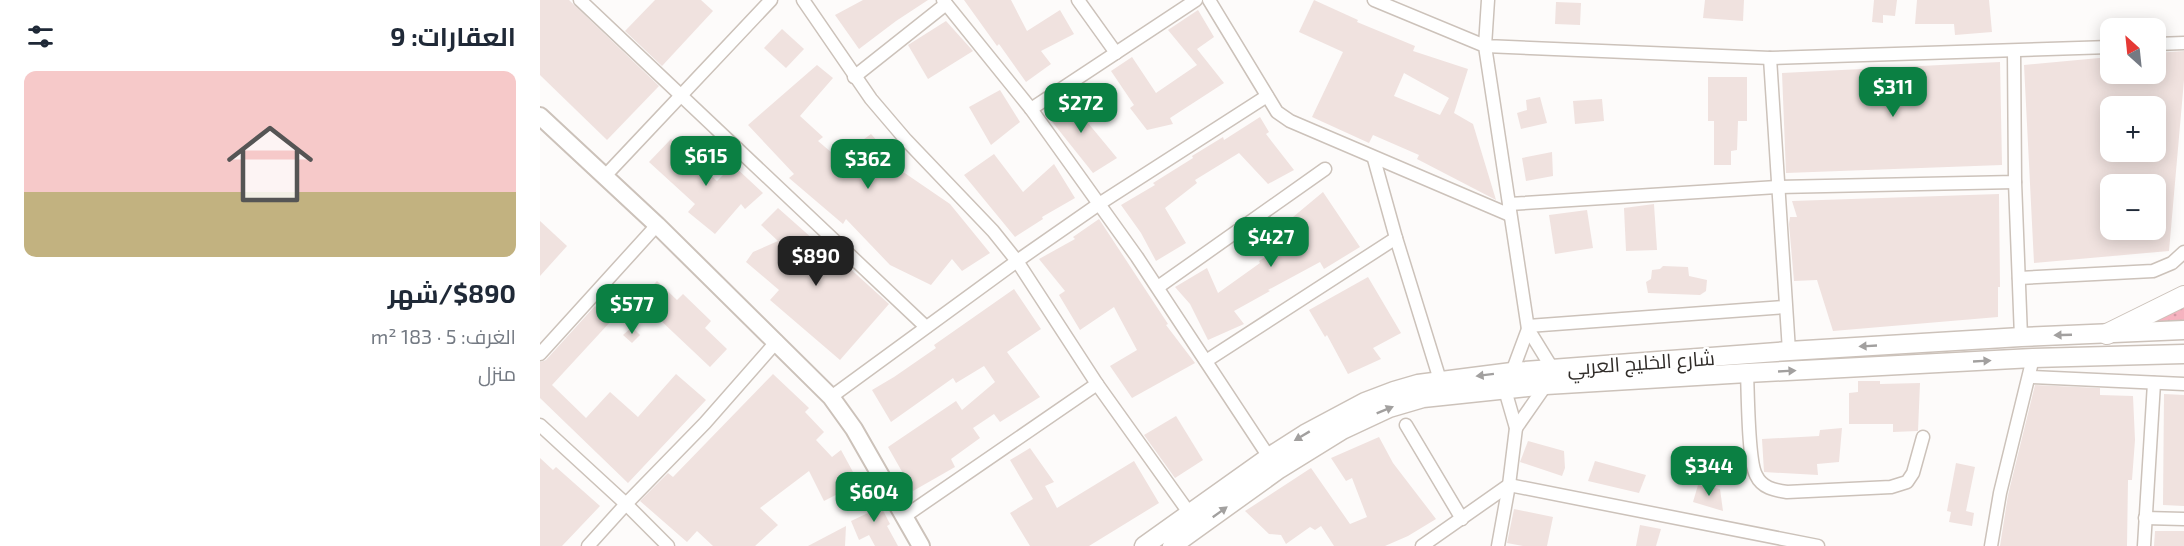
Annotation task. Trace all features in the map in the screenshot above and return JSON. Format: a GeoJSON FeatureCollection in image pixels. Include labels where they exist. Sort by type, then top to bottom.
{"type":"FeatureCollection","features":[{"type":"Feature","properties":{"kind":"highway"},"geometry":{"type":"LineString","coordinates":[[2107,334],[2184,296]]}},
{"type":"Feature","properties":{"kind":"main road"},"geometry":{"type":"LineString","coordinates":[[540,116],[657,225],[777,341],[831,397],[854,429],[921,546]]}},
{"type":"Feature","properties":{"kind":"main road","name":"شارع الخليج العربي"},"geometry":{"type":"LineString","coordinates":[[1172,546],[1279,469],[1342,430],[1369,416],[1423,398],[1505,390],[1549,377],[1789,351],[2184,330]]}},
{"type":"Feature","properties":{"kind":"main road","name":"شارع الخليج العربي"},"geometry":{"type":"LineString","coordinates":[[1144,546],[1269,457],[1335,417],[1394,391],[1440,380],[1512,372],[1549,377],[1747,373],[2034,358],[2184,354]]}},
{"type":"Feature","properties":{"kind":"street"},"geometry":{"type":"LineString","coordinates":[[580,0],[926,327]]}},
{"type":"Feature","properties":{"kind":"street"},"geometry":{"type":"LineString","coordinates":[[605,176],[771,0]]}},
{"type":"Feature","properties":{"kind":"street"},"geometry":{"type":"LineString","coordinates":[[803,0],[854,77],[906,140],[993,231],[1017,261],[1097,384],[1190,514]]}},
{"type":"Feature","properties":{"kind":"street"},"geometry":{"type":"LineString","coordinates":[[1078,0],[1116,53]]}},
{"type":"Feature","properties":{"kind":"street"},"geometry":{"type":"LineString","coordinates":[[1031,109],[1196,0]]}},
{"type":"Feature","properties":{"kind":"street"},"geometry":{"type":"LineString","coordinates":[[1209,0],[1267,96],[1278,112],[1290,121],[1374,159],[1509,210],[1777,187],[2016,182]]}},
{"type":"Feature","properties":{"kind":"street"},"geometry":{"type":"LineString","coordinates":[[1374,0],[1485,46],[1770,58],[2100,47]]}},
{"type":"Feature","properties":{"kind":"street"},"geometry":{"type":"LineString","coordinates":[[1488,0],[1485,46],[1528,328],[1549,377],[1516,428]]}},
{"type":"Feature","properties":{"kind":"street"},"geometry":{"type":"LineString","coordinates":[[854,77],[945,2],[1031,109],[1099,204],[1158,287],[1269,457]]}},
{"type":"Feature","properties":{"kind":"street"},"geometry":{"type":"LineString","coordinates":[[2166,44],[2184,43]]}},
{"type":"Feature","properties":{"kind":"street"},"geometry":{"type":"LineString","coordinates":[[2014,51],[2021,337]]}},
{"type":"Feature","properties":{"kind":"street"},"geometry":{"type":"LineString","coordinates":[[1770,58],[1789,351]]}},
{"type":"Feature","properties":{"kind":"street"},"geometry":{"type":"LineString","coordinates":[[831,397],[1099,204],[1267,96]]}},
{"type":"Feature","properties":{"kind":"street"},"geometry":{"type":"LineString","coordinates":[[1374,159],[1440,380]]}},
{"type":"Feature","properties":{"kind":"street"},"geometry":{"type":"LineString","coordinates":[[1158,287],[1325,169]]}},
{"type":"Feature","properties":{"kind":"street"},"geometry":{"type":"LineString","coordinates":[[540,354],[657,225]]}},
{"type":"Feature","properties":{"kind":"street"},"geometry":{"type":"LineString","coordinates":[[1206,361],[1396,238]]}},
{"type":"Feature","properties":{"kind":"street"},"geometry":{"type":"LineString","coordinates":[[2019,278],[2153,271],[2172,263],[2184,252]]}},
{"type":"Feature","properties":{"kind":"street"},"geometry":{"type":"LineString","coordinates":[[1528,328],[1785,307]]}},
{"type":"Feature","properties":{"kind":"street"},"geometry":{"type":"LineString","coordinates":[[1512,372],[1528,328]]}},
{"type":"Feature","properties":{"kind":"street"},"geometry":{"type":"LineString","coordinates":[[588,546],[705,423],[777,341]]}},
{"type":"Feature","properties":{"kind":"street"},"geometry":{"type":"LineString","coordinates":[[1991,546],[2000,493],[2034,358]]}},
{"type":"Feature","properties":{"kind":"street"},"geometry":{"type":"LineString","coordinates":[[1747,373],[1752,466],[1761,482],[1772,490],[1787,492],[1891,487],[1907,482],[1913,473],[1923,437]]}},
{"type":"Feature","properties":{"kind":"street"},"geometry":{"type":"LineString","coordinates":[[2030,377],[2184,384]]}},
{"type":"Feature","properties":{"kind":"street"},"geometry":{"type":"LineString","coordinates":[[2144,546],[2154,383]]}},
{"type":"Feature","properties":{"kind":"street"},"geometry":{"type":"LineString","coordinates":[[905,516],[1097,384]]}},
{"type":"Feature","properties":{"kind":"street"},"geometry":{"type":"LineString","coordinates":[[1498,546],[1516,428],[1505,390]]}},
{"type":"Feature","properties":{"kind":"street"},"geometry":{"type":"LineString","coordinates":[[540,425],[668,546]]}},
{"type":"Feature","properties":{"kind":"street"},"geometry":{"type":"LineString","coordinates":[[1406,425],[1462,519]]}},
{"type":"Feature","properties":{"kind":"street"},"geometry":{"type":"LineString","coordinates":[[1422,546],[1509,485],[1818,546]]}},
{"type":"Feature","properties":{"kind":"street"},"geometry":{"type":"LineString","coordinates":[[2145,518],[2184,519]]}},
{"type":"Feature","properties":{"kind":"shaded area"},"geometry":{"type":"Polygon","coordinates":[[[2184,298],[2184,329],[2113,332],[2184,298]]]}},
{"type":"Feature","properties":{"kind":"building"},"geometry":{"type":"Polygon","coordinates":[[[540,0],[569,0],[659,86],[607,140],[540,75],[540,0]]]}},
{"type":"Feature","properties":{"kind":"building"},"geometry":{"type":"Polygon","coordinates":[[[655,0],[701,0],[713,11],[662,66],[625,31],[655,0]]]}},
{"type":"Feature","properties":{"kind":"building"},"geometry":{"type":"Polygon","coordinates":[[[863,0],[928,0],[859,49],[835,15],[863,0]]]}},
{"type":"Feature","properties":{"kind":"building"},"geometry":{"type":"Polygon","coordinates":[[[964,0],[1011,0],[1027,31],[1060,10],[1074,34],[1041,51],[1051,64],[1026,82],[964,0]]]}},
{"type":"Feature","properties":{"kind":"building"},"geometry":{"type":"Polygon","coordinates":[[[1314,0],[1358,20],[1357,22],[1415,46],[1413,51],[1468,69],[1454,113],[1473,124],[1496,200],[1417,159],[1419,155],[1373,135],[1369,143],[1312,117],[1343,52],[1299,32],[1314,0]],[[1404,73],[1394,96],[1440,115],[1449,98],[1404,73]]]}},
{"type":"Feature","properties":{"kind":"building"},"geometry":{"type":"Polygon","coordinates":[[[1705,0],[1744,0],[1743,21],[1703,18],[1705,0]]]}},
{"type":"Feature","properties":{"kind":"building"},"geometry":{"type":"Polygon","coordinates":[[[1874,0],[1897,0],[1895,16],[1883,15],[1883,23],[1872,22],[1874,0]]]}},
{"type":"Feature","properties":{"kind":"building"},"geometry":{"type":"Polygon","coordinates":[[[1917,0],[1989,0],[1992,32],[1955,35],[1954,24],[1915,24],[1917,0]]]}},
{"type":"Feature","properties":{"kind":"building"},"geometry":{"type":"Polygon","coordinates":[[[1556,2],[1581,3],[1580,25],[1555,24],[1556,2]]]}},
{"type":"Feature","properties":{"kind":"building"},"geometry":{"type":"Polygon","coordinates":[[[1198,10],[1214,37],[1197,49],[1224,83],[1170,118],[1173,124],[1147,130],[1130,108],[1134,105],[1111,71],[1132,57],[1156,93],[1197,65],[1168,30],[1198,10]]]}},
{"type":"Feature","properties":{"kind":"building"},"geometry":{"type":"Polygon","coordinates":[[[946,21],[973,51],[928,79],[908,45],[946,21]]]}},
{"type":"Feature","properties":{"kind":"building"},"geometry":{"type":"Polygon","coordinates":[[[782,29],[804,49],[786,68],[764,48],[782,29]]]}},
{"type":"Feature","properties":{"kind":"building"},"geometry":{"type":"Polygon","coordinates":[[[2184,51],[2184,80],[2169,251],[2034,263],[2024,65],[2100,58],[2100,84],[2166,84],[2166,52],[2184,51]]]}},
{"type":"Feature","properties":{"kind":"building"},"geometry":{"type":"Polygon","coordinates":[[[2000,62],[2002,165],[1786,173],[1782,73],[2000,62]]]}},
{"type":"Feature","properties":{"kind":"building"},"geometry":{"type":"Polygon","coordinates":[[[817,65],[833,78],[800,116],[823,137],[818,141],[838,158],[871,134],[896,162],[893,165],[950,204],[990,253],[962,271],[952,259],[931,285],[890,265],[846,219],[843,224],[789,178],[794,174],[748,125],[817,65]]]}},
{"type":"Feature","properties":{"kind":"building"},"geometry":{"type":"Polygon","coordinates":[[[1708,77],[1747,77],[1747,121],[1738,121],[1737,150],[1731,151],[1731,165],[1714,165],[1714,121],[1708,121],[1708,77]]]}},
{"type":"Feature","properties":{"kind":"building"},"geometry":{"type":"Polygon","coordinates":[[[1000,90],[1020,122],[991,145],[969,107],[1000,90]]]}},
{"type":"Feature","properties":{"kind":"building"},"geometry":{"type":"Polygon","coordinates":[[[1075,94],[1091,121],[1088,123],[1117,158],[1093,173],[1046,114],[1075,94]]]}},
{"type":"Feature","properties":{"kind":"building"},"geometry":{"type":"Polygon","coordinates":[[[1540,97],[1547,123],[1521,129],[1517,113],[1527,110],[1526,100],[1540,97]]]}},
{"type":"Feature","properties":{"kind":"building"},"geometry":{"type":"Polygon","coordinates":[[[1602,99],[1604,121],[1575,124],[1573,101],[1602,99]]]}},
{"type":"Feature","properties":{"kind":"building"},"geometry":{"type":"Polygon","coordinates":[[[1260,117],[1269,132],[1266,134],[1294,170],[1268,184],[1239,153],[1195,180],[1197,183],[1165,208],[1186,243],[1156,261],[1141,233],[1121,205],[1155,185],[1153,183],[1193,158],[1192,156],[1223,137],[1224,140],[1260,117]]]}},
{"type":"Feature","properties":{"kind":"building"},"geometry":{"type":"Polygon","coordinates":[[[671,139],[717,181],[733,165],[763,193],[745,209],[741,204],[715,234],[688,212],[695,204],[649,162],[671,139]]]}},
{"type":"Feature","properties":{"kind":"building"},"geometry":{"type":"Polygon","coordinates":[[[1552,152],[1553,176],[1526,181],[1522,158],[1552,152]]]}},
{"type":"Feature","properties":{"kind":"building"},"geometry":{"type":"Polygon","coordinates":[[[994,154],[1023,192],[1054,164],[1075,198],[1042,217],[1043,219],[1015,237],[964,175],[994,154]]]}},
{"type":"Feature","properties":{"kind":"building"},"geometry":{"type":"Polygon","coordinates":[[[1323,192],[1360,247],[1324,269],[1320,262],[1268,290],[1270,291],[1234,311],[1244,324],[1208,340],[1190,304],[1175,287],[1207,268],[1218,293],[1260,263],[1259,261],[1303,233],[1293,217],[1323,192]]]}},
{"type":"Feature","properties":{"kind":"building"},"geometry":{"type":"Polygon","coordinates":[[[1999,194],[1998,317],[1833,331],[1817,280],[1794,281],[1789,224],[1790,217],[1797,217],[1792,201],[1999,194]]]}},
{"type":"Feature","properties":{"kind":"building"},"geometry":{"type":"Polygon","coordinates":[[[1654,204],[1657,250],[1626,251],[1624,208],[1654,204]]]}},
{"type":"Feature","properties":{"kind":"building"},"geometry":{"type":"Polygon","coordinates":[[[778,208],[822,247],[824,245],[889,304],[840,360],[770,300],[779,290],[746,262],[753,252],[778,241],[761,225],[778,208]]]}},
{"type":"Feature","properties":{"kind":"building"},"geometry":{"type":"Polygon","coordinates":[[[1587,210],[1593,248],[1555,254],[1549,215],[1587,210]]]}},
{"type":"Feature","properties":{"kind":"building"},"geometry":{"type":"Polygon","coordinates":[[[1099,219],[1168,324],[1166,325],[1195,363],[1132,398],[1110,366],[1137,350],[1114,307],[1080,330],[1059,295],[1065,291],[1039,259],[1075,239],[1073,237],[1099,219]]]}},
{"type":"Feature","properties":{"kind":"building"},"geometry":{"type":"Polygon","coordinates":[[[540,221],[567,246],[540,276],[540,221]]]}},
{"type":"Feature","properties":{"kind":"building"},"geometry":{"type":"Polygon","coordinates":[[[1663,266],[1688,267],[1689,276],[1707,280],[1706,291],[1700,295],[1648,293],[1646,282],[1651,279],[1652,270],[1663,266]]]}},
{"type":"Feature","properties":{"kind":"building"},"geometry":{"type":"Polygon","coordinates":[[[1368,277],[1401,333],[1373,348],[1381,359],[1348,374],[1327,335],[1325,337],[1309,310],[1368,277]]]}},
{"type":"Feature","properties":{"kind":"building"},"geometry":{"type":"Polygon","coordinates":[[[657,281],[677,300],[683,294],[711,321],[705,328],[727,349],[710,367],[639,300],[657,281]]]}},
{"type":"Feature","properties":{"kind":"building"},"geometry":{"type":"Polygon","coordinates":[[[1014,289],[1041,329],[1007,352],[1040,397],[1000,422],[994,414],[973,428],[980,438],[951,459],[955,467],[913,491],[888,447],[956,401],[962,410],[995,382],[984,366],[956,383],[953,378],[891,422],[872,390],[936,348],[934,345],[1014,289]]]}},
{"type":"Feature","properties":{"kind":"building"},"geometry":{"type":"Polygon","coordinates":[[[595,306],[611,321],[552,385],[586,418],[610,392],[638,417],[676,374],[706,400],[628,483],[540,398],[540,362],[546,360],[595,306]]]}},
{"type":"Feature","properties":{"kind":"building"},"geometry":{"type":"Polygon","coordinates":[[[632,327],[640,335],[632,343],[623,335],[632,327]]]}},
{"type":"Feature","properties":{"kind":"building"},"geometry":{"type":"Polygon","coordinates":[[[773,374],[809,408],[805,412],[824,432],[816,440],[832,457],[841,450],[859,483],[824,501],[809,471],[760,508],[778,525],[755,546],[713,546],[697,531],[687,542],[640,501],[668,473],[673,477],[773,374]]]}},
{"type":"Feature","properties":{"kind":"building"},"geometry":{"type":"Polygon","coordinates":[[[1858,381],[1880,381],[1880,384],[1920,383],[1918,431],[1893,432],[1893,424],[1849,424],[1849,393],[1858,392],[1858,381]]]}},
{"type":"Feature","properties":{"kind":"building"},"geometry":{"type":"Polygon","coordinates":[[[2035,385],[2100,388],[2100,395],[2133,396],[2135,440],[2132,480],[2128,480],[2127,546],[2000,546],[2008,495],[2035,385]]]}},
{"type":"Feature","properties":{"kind":"building"},"geometry":{"type":"Polygon","coordinates":[[[2164,394],[2184,395],[2184,506],[2163,505],[2164,394]]]}},
{"type":"Feature","properties":{"kind":"building"},"geometry":{"type":"Polygon","coordinates":[[[1176,416],[1203,460],[1175,478],[1144,435],[1176,416]]]}},
{"type":"Feature","properties":{"kind":"building"},"geometry":{"type":"Polygon","coordinates":[[[1842,428],[1839,462],[1817,464],[1818,475],[1764,472],[1762,439],[1819,436],[1820,430],[1842,428]]]}},
{"type":"Feature","properties":{"kind":"building"},"geometry":{"type":"Polygon","coordinates":[[[1379,437],[1393,463],[1436,519],[1408,536],[1385,546],[1334,546],[1321,526],[1315,530],[1310,527],[1286,544],[1281,535],[1269,534],[1245,511],[1311,468],[1350,524],[1367,517],[1352,478],[1346,481],[1331,458],[1379,437]]]}},
{"type":"Feature","properties":{"kind":"building"},"geometry":{"type":"Polygon","coordinates":[[[1528,441],[1564,451],[1565,468],[1562,476],[1520,462],[1528,441]]]}},
{"type":"Feature","properties":{"kind":"building"},"geometry":{"type":"Polygon","coordinates":[[[1030,448],[1054,482],[1045,486],[1057,508],[1134,461],[1159,503],[1089,546],[1030,546],[1010,513],[1033,499],[1010,460],[1030,448]]]}},
{"type":"Feature","properties":{"kind":"building"},"geometry":{"type":"Polygon","coordinates":[[[540,458],[553,470],[556,467],[600,506],[562,546],[540,546],[540,458]]]}},
{"type":"Feature","properties":{"kind":"building"},"geometry":{"type":"Polygon","coordinates":[[[1595,461],[1646,475],[1639,493],[1588,481],[1595,461]]]}},
{"type":"Feature","properties":{"kind":"building"},"geometry":{"type":"Polygon","coordinates":[[[1956,463],[1975,467],[1966,511],[1974,513],[1972,526],[1949,522],[1951,512],[1947,511],[1956,463]]]}},
{"type":"Feature","properties":{"kind":"building"},"geometry":{"type":"Polygon","coordinates":[[[1698,485],[1720,489],[1723,511],[1693,502],[1698,485]]]}},
{"type":"Feature","properties":{"kind":"building"},"geometry":{"type":"Polygon","coordinates":[[[873,491],[890,524],[887,526],[898,546],[875,546],[869,535],[859,540],[851,521],[868,513],[860,498],[873,491]]]}},
{"type":"Feature","properties":{"kind":"building"},"geometry":{"type":"Polygon","coordinates":[[[1514,509],[1553,517],[1547,546],[1507,543],[1514,509]]]}},
{"type":"Feature","properties":{"kind":"building"},"geometry":{"type":"Polygon","coordinates":[[[1640,525],[1661,529],[1656,546],[1636,546],[1640,525]]]}},
{"type":"Feature","properties":{"kind":"building"},"geometry":{"type":"Polygon","coordinates":[[[846,526],[845,546],[808,546],[846,526]]]}},
{"type":"Feature","properties":{"kind":"building"},"geometry":{"type":"Polygon","coordinates":[[[2155,531],[2184,531],[2184,546],[2154,546],[2155,531]]]}}]}
